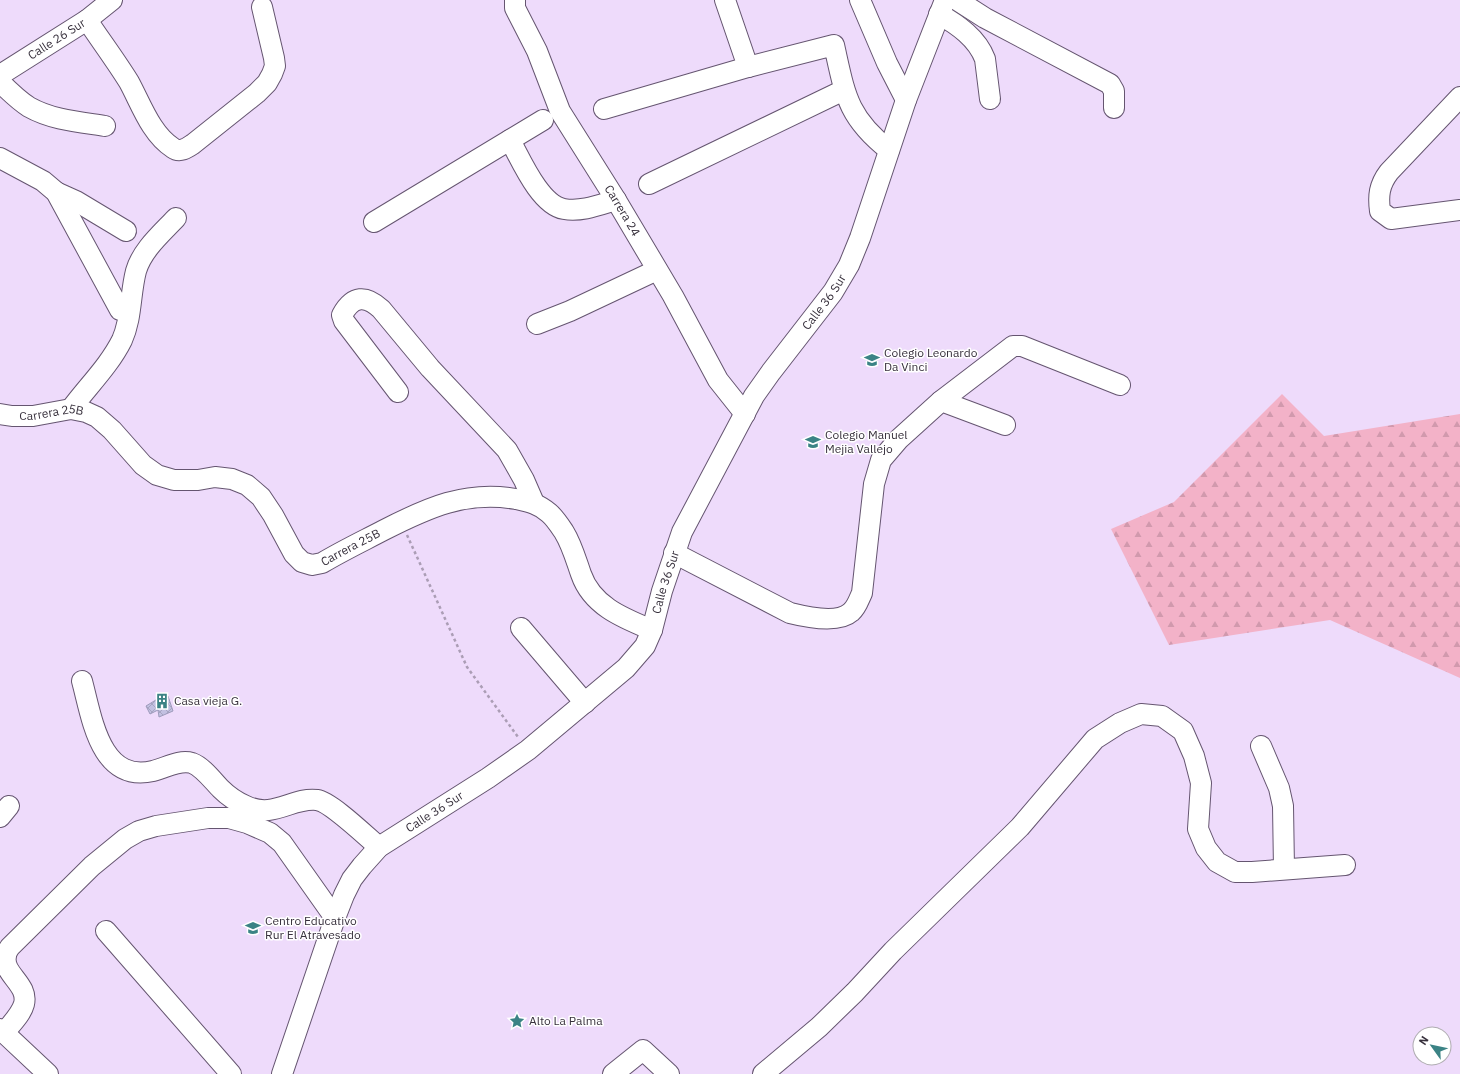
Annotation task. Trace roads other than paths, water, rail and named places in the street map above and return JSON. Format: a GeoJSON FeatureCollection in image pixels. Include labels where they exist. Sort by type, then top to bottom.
{"type":"FeatureCollection","features":[{"type":"Feature","properties":{"kind":"street","name":"Calle 26 Sur"},"geometry":{"type":"LineString","coordinates":[[0,75],[87,20],[112,0]]}},
{"type":"Feature","properties":{"kind":"street","name":"Carrera 24"},"geometry":{"type":"LineString","coordinates":[[515,0],[515,8],[536,51],[560,112],[616,200],[673,296],[718,380],[745,414]]}},
{"type":"Feature","properties":{"kind":"street"},"geometry":{"type":"LineString","coordinates":[[725,0],[748,67]]}},
{"type":"Feature","properties":{"kind":"street"},"geometry":{"type":"LineString","coordinates":[[860,0],[887,63],[906,100]]}},
{"type":"Feature","properties":{"kind":"street"},"geometry":{"type":"LineString","coordinates":[[958,0],[985,18],[1110,84],[1114,91],[1114,108]]}},
{"type":"Feature","properties":{"kind":"street"},"geometry":{"type":"LineString","coordinates":[[87,20],[128,81],[150,121],[159,134],[174,149],[182,150],[193,144],[257,93],[267,83],[272,74],[274,58],[262,7]]}},
{"type":"Feature","properties":{"kind":"street"},"geometry":{"type":"LineString","coordinates":[[942,7],[968,34],[983,54],[985,59],[990,99]]}},
{"type":"Feature","properties":{"kind":"street","name":"Calle 36 Sur"},"geometry":{"type":"LineString","coordinates":[[282,1074],[335,918],[352,878],[362,866],[380,847],[488,778],[528,750],[626,668],[645,646],[652,630],[674,553],[682,532],[754,396],[833,292],[849,265],[860,238],[906,100],[942,7]]}},
{"type":"Feature","properties":{"kind":"street"},"geometry":{"type":"LineString","coordinates":[[604,109],[748,67],[834,45],[844,90],[856,118],[875,139],[889,150]]}},
{"type":"Feature","properties":{"kind":"street"},"geometry":{"type":"LineString","coordinates":[[0,82],[18,99],[42,113],[105,126]]}},
{"type":"Feature","properties":{"kind":"street"},"geometry":{"type":"LineString","coordinates":[[649,184],[844,90]]}},
{"type":"Feature","properties":{"kind":"street"},"geometry":{"type":"LineString","coordinates":[[1460,97],[1389,172],[1383,180],[1378,198],[1380,211],[1391,219],[1460,210]]}},
{"type":"Feature","properties":{"kind":"street"},"geometry":{"type":"LineString","coordinates":[[374,222],[542,120]]}},
{"type":"Feature","properties":{"kind":"street"},"geometry":{"type":"LineString","coordinates":[[510,140],[539,191],[550,202],[563,209],[587,209],[616,200]]}},
{"type":"Feature","properties":{"kind":"street"},"geometry":{"type":"LineString","coordinates":[[0,158],[44,181],[56,192],[76,201],[126,230]]}},
{"type":"Feature","properties":{"kind":"street"},"geometry":{"type":"LineString","coordinates":[[56,192],[120,310]]}},
{"type":"Feature","properties":{"kind":"street"},"geometry":{"type":"LineString","coordinates":[[71,409],[95,380],[122,340],[127,326],[136,271],[150,245],[176,218]]}},
{"type":"Feature","properties":{"kind":"street"},"geometry":{"type":"LineString","coordinates":[[537,324],[570,311],[657,270]]}},
{"type":"Feature","properties":{"kind":"street"},"geometry":{"type":"LineString","coordinates":[[398,392],[344,320],[342,314],[346,308],[355,301],[364,298],[373,302],[381,309],[430,368],[507,450],[516,464],[534,503]]}},
{"type":"Feature","properties":{"kind":"street"},"geometry":{"type":"LineString","coordinates":[[674,553],[790,613],[807,618],[842,617],[851,612],[857,605],[862,592],[874,484],[881,460],[899,439],[941,401],[1013,346],[1022,346],[1120,385]]}},
{"type":"Feature","properties":{"kind":"street"},"geometry":{"type":"LineString","coordinates":[[941,401],[1005,425]]}},
{"type":"Feature","properties":{"kind":"street","name":"Carrera 25B"},"geometry":{"type":"LineString","coordinates":[[0,414],[12,416],[33,416],[71,409],[86,412],[97,418],[112,430],[143,465],[156,475],[174,480],[198,480],[215,477],[232,479],[247,485],[261,497],[273,515],[294,554],[302,562],[312,565],[322,563],[401,521],[441,504],[458,499],[479,496],[506,497],[534,503],[550,513],[565,533],[581,576],[590,592],[602,605],[619,616],[652,630]]}},
{"type":"Feature","properties":{"kind":"street"},"geometry":{"type":"LineString","coordinates":[[521,628],[585,703]]}},
{"type":"Feature","properties":{"kind":"street"},"geometry":{"type":"LineString","coordinates":[[82,681],[97,735],[104,749],[117,766],[135,773],[153,771],[184,762],[192,764],[199,768],[235,800],[247,807],[260,810],[275,810],[310,800],[318,800],[331,807],[380,847]]}},
{"type":"Feature","properties":{"kind":"street"},"geometry":{"type":"LineString","coordinates":[[763,1074],[819,1027],[893,951],[1020,827],[1095,739],[1120,723],[1141,714],[1162,716],[1183,731],[1194,756],[1201,783],[1198,828],[1206,848],[1217,862],[1235,872],[1284,870],[1345,864]]}},
{"type":"Feature","properties":{"kind":"street"},"geometry":{"type":"LineString","coordinates":[[1261,746],[1279,788],[1283,806],[1284,870]]}},
{"type":"Feature","properties":{"kind":"street"},"geometry":{"type":"LineString","coordinates":[[48,1074],[2,1031],[19,1014],[24,1004],[24,992],[6,964],[6,956],[10,947],[92,866],[125,839],[139,831],[156,826],[208,818],[229,818],[260,828],[270,833],[282,843],[335,918]]}},
{"type":"Feature","properties":{"kind":"street"},"geometry":{"type":"LineString","coordinates":[[106,931],[231,1074]]}},
{"type":"Feature","properties":{"kind":"street"},"geometry":{"type":"LineString","coordinates":[[613,1074],[643,1050],[670,1074]]}},
{"type":"Feature","properties":{"kind":"place","name":"Colegio Leonardo Da Vinci"},"geometry":{"type":"Point","coordinates":[872,360]}},
{"type":"Feature","properties":{"kind":"place","name":"Colegio Manuel Mejia Vallejo"},"geometry":{"type":"Point","coordinates":[813,442]}},
{"type":"Feature","properties":{"kind":"place","name":"Casa vieja G."},"geometry":{"type":"Point","coordinates":[162,701]}},
{"type":"Feature","properties":{"kind":"place","name":"Centro Educativo Rur El Atravesado"},"geometry":{"type":"Point","coordinates":[253,928]}},
{"type":"Feature","properties":{"kind":"place","name":"Alto La Palma"},"geometry":{"type":"Point","coordinates":[517,1021]}}]}
